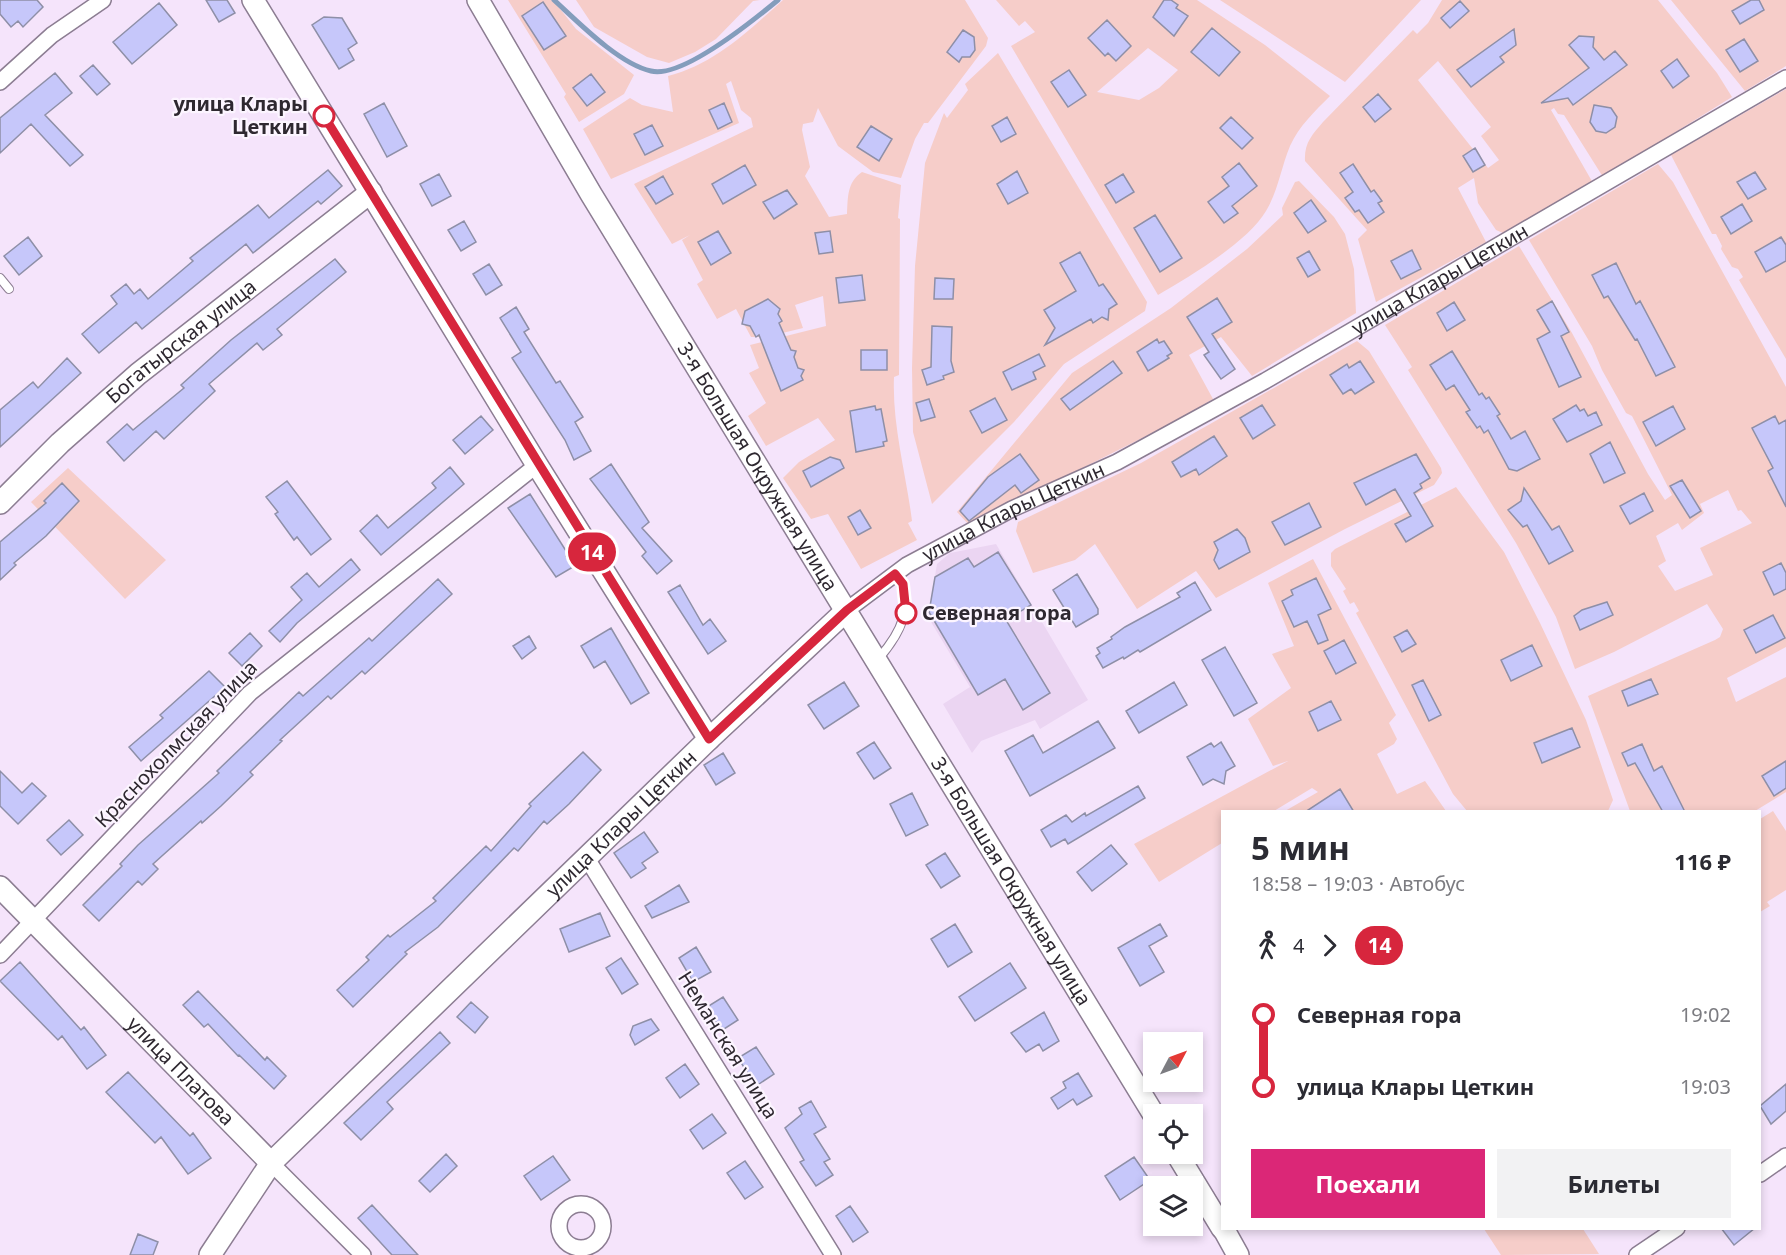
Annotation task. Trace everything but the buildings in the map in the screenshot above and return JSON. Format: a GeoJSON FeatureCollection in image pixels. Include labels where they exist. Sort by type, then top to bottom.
{"type":"FeatureCollection","features":[{"type":"Feature","properties":{"kind":"street"},"geometry":{"type":"LineString","coordinates":[[0,82],[52,35],[103,0]]}},
{"type":"Feature","properties":{"kind":"street"},"geometry":{"type":"LineString","coordinates":[[253,0],[537,465],[709,739]]}},
{"type":"Feature","properties":{"kind":"street","name":"3-я Большая Окружная улица"},"geometry":{"type":"LineString","coordinates":[[478,0],[591,194],[878,660],[1147,1104]]}},
{"type":"Feature","properties":{"kind":"street","name":"улица Клары Цеткин"},"geometry":{"type":"LineString","coordinates":[[210,1255],[271,1162],[709,739],[847,610],[895,574],[951,540],[1012,509],[1117,462],[1265,381],[1786,78]]}},
{"type":"Feature","properties":{"kind":"street","name":"Богатырская улица"},"geometry":{"type":"LineString","coordinates":[[0,503],[75,429],[138,374],[371,192]]}},
{"type":"Feature","properties":{"kind":"street","name":"Краснохолмская улица"},"geometry":{"type":"LineString","coordinates":[[0,955],[250,693],[537,465]]}},
{"type":"Feature","properties":{"kind":"street","name":"Неманская улица"},"geometry":{"type":"LineString","coordinates":[[586,857],[833,1255]]}},
{"type":"Feature","properties":{"kind":"street","name":"улица Платова"},"geometry":{"type":"LineString","coordinates":[[0,887],[363,1255]]}},
{"type":"Feature","properties":{"kind":"street"},"geometry":{"type":"LineString","coordinates":[[1761,1173],[1786,1156]]}},
{"type":"Feature","properties":{"kind":"street"},"geometry":{"type":"LineString","coordinates":[[1183,1164],[1221,1225]]}},
{"type":"Feature","properties":{"kind":"street"},"geometry":{"type":"LineString","coordinates":[[1224,1230],[1239,1255]]}},
{"type":"Feature","properties":{"kind":"street"},"geometry":{"type":"LineString","coordinates":[[1637,1255],[1674,1230]]}},
{"type":"Feature","properties":{"kind":"lane"},"geometry":{"type":"LineString","coordinates":[[0,278],[9,289]]}},
{"type":"Feature","properties":{"kind":"lane"},"geometry":{"type":"LineString","coordinates":[[878,660],[895,640],[906,613],[903,584],[895,574]]}},
{"type":"Feature","properties":{"kind":"shaded area"},"geometry":{"type":"Polygon","coordinates":[[[508,0],[553,0],[576,29],[634,75],[624,94],[579,122],[564,97],[566,94],[508,0]]]}},
{"type":"Feature","properties":{"kind":"shaded area"},"geometry":{"type":"Polygon","coordinates":[[[576,0],[760,0],[753,1],[716,39],[695,52],[669,63],[647,57],[594,27],[576,0]]]}},
{"type":"Feature","properties":{"kind":"shaded area"},"geometry":{"type":"Polygon","coordinates":[[[783,0],[965,0],[988,38],[986,46],[928,123],[924,123],[915,139],[901,178],[873,172],[838,146],[818,108],[813,122],[803,124],[802,130],[810,167],[805,176],[829,217],[847,214],[851,185],[862,172],[901,185],[898,218],[900,219],[899,375],[894,377],[894,395],[897,431],[912,521],[908,523],[917,540],[861,569],[828,514],[811,519],[783,478],[799,462],[835,440],[818,418],[766,446],[748,416],[766,403],[749,373],[759,368],[750,345],[826,326],[823,296],[795,305],[803,328],[766,337],[751,337],[736,309],[717,319],[697,284],[703,280],[682,240],[690,235],[672,244],[634,184],[753,127],[751,118],[741,110],[731,81],[726,84],[739,123],[611,179],[583,129],[630,98],[642,105],[673,112],[668,76],[685,71],[716,55],[744,35],[783,0]]]}},
{"type":"Feature","properties":{"kind":"shaded area"},"geometry":{"type":"Polygon","coordinates":[[[996,0],[1197,0],[1265,45],[1330,96],[1298,132],[1290,146],[1274,195],[1257,223],[1217,258],[1158,295],[1011,46],[1035,32],[1025,21],[1019,26],[996,0]],[[1148,48],[1097,92],[1139,100],[1159,88],[1178,70],[1148,48]]]}},
{"type":"Feature","properties":{"kind":"shaded area"},"geometry":{"type":"Polygon","coordinates":[[[1220,0],[1421,0],[1345,82],[1220,0]]]}},
{"type":"Feature","properties":{"kind":"shaded area"},"geometry":{"type":"Polygon","coordinates":[[[1442,0],[1658,0],[1717,73],[1732,97],[1603,177],[1564,115],[1558,114],[1554,108],[1551,110],[1593,183],[1503,233],[1496,230],[1478,203],[1474,178],[1458,188],[1486,242],[1376,302],[1358,239],[1367,230],[1305,161],[1306,149],[1312,135],[1323,122],[1413,30],[1417,34],[1428,23],[1442,0]],[[1438,61],[1418,80],[1488,168],[1499,160],[1481,136],[1491,127],[1438,61]]]}},
{"type":"Feature","properties":{"kind":"shaded area"},"geometry":{"type":"Polygon","coordinates":[[[1671,0],[1786,0],[1786,66],[1745,91],[1671,0]]]}},
{"type":"Feature","properties":{"kind":"shaded area"},"geometry":{"type":"Polygon","coordinates":[[[998,53],[1147,302],[1145,311],[1064,364],[1014,422],[932,504],[913,432],[915,266],[925,163],[944,113],[947,118],[968,90],[965,84],[998,53]]]}},
{"type":"Feature","properties":{"kind":"shaded area"},"geometry":{"type":"Polygon","coordinates":[[[1786,89],[1786,359],[1739,280],[1743,277],[1738,269],[1732,267],[1721,249],[1722,246],[1716,234],[1712,234],[1671,155],[1786,89]]]}},
{"type":"Feature","properties":{"kind":"shaded area"},"geometry":{"type":"Polygon","coordinates":[[[1658,164],[1673,182],[1786,387],[1786,647],[1727,678],[1736,702],[1786,677],[1786,792],[1757,810],[1630,810],[1588,696],[1715,640],[1720,637],[1723,629],[1707,604],[1614,652],[1575,669],[1556,617],[1516,543],[1408,370],[1412,367],[1385,325],[1519,246],[1572,333],[1648,474],[1665,500],[1672,495],[1632,416],[1626,413],[1602,370],[1592,346],[1529,240],[1658,164]],[[1728,490],[1700,504],[1704,513],[1682,530],[1678,523],[1656,536],[1666,561],[1658,566],[1675,591],[1713,575],[1700,548],[1752,523],[1741,510],[1738,511],[1728,490]]]}},
{"type":"Feature","properties":{"kind":"shaded area"},"geometry":{"type":"Polygon","coordinates":[[[1299,181],[1334,217],[1345,234],[1354,269],[1356,313],[1252,376],[1221,337],[1189,355],[1213,399],[1176,421],[969,525],[957,512],[1072,373],[1171,308],[1247,249],[1283,215],[1282,208],[1295,182],[1299,181]]]}},
{"type":"Feature","properties":{"kind":"shaded area"},"geometry":{"type":"Polygon","coordinates":[[[1357,341],[1369,351],[1441,468],[1442,473],[1434,485],[1345,529],[1216,598],[1196,571],[1137,609],[1095,544],[1075,560],[1033,573],[1016,531],[1018,522],[1141,463],[1357,341]]]}},
{"type":"Feature","properties":{"kind":"shaded area"},"geometry":{"type":"Polygon","coordinates":[[[68,468],[166,560],[125,599],[31,502],[68,468]]]}},
{"type":"Feature","properties":{"kind":"shaded area"},"geometry":{"type":"Polygon","coordinates":[[[1456,487],[1504,552],[1586,720],[1613,800],[1608,810],[1466,810],[1453,794],[1356,613],[1359,611],[1354,602],[1350,604],[1343,591],[1346,589],[1331,566],[1331,553],[1456,487]]]}},
{"type":"Feature","properties":{"kind":"shaded area"},"geometry":{"type":"Polygon","coordinates":[[[996,544],[1088,700],[1040,729],[1035,720],[981,741],[972,753],[943,704],[970,687],[925,612],[930,606],[937,564],[950,553],[996,544]]]}},
{"type":"Feature","properties":{"kind":"shaded area"},"geometry":{"type":"Polygon","coordinates":[[[1313,559],[1396,715],[1389,723],[1397,739],[1394,744],[1377,754],[1397,794],[1425,781],[1445,810],[1287,810],[1318,792],[1312,788],[1276,810],[1221,810],[1221,844],[1159,882],[1134,844],[1288,761],[1273,766],[1248,719],[1291,688],[1272,654],[1294,646],[1268,583],[1313,559]]]}},
{"type":"Feature","properties":{"kind":"shaded area"},"geometry":{"type":"Polygon","coordinates":[[[1773,811],[1786,831],[1786,890],[1767,902],[1770,906],[1761,911],[1761,818],[1773,811]]]}},
{"type":"Feature","properties":{"kind":"shaded area"},"geometry":{"type":"Polygon","coordinates":[[[1485,1230],[1584,1230],[1599,1254],[1501,1255],[1485,1230]]]}},
{"type":"Feature","properties":{"kind":"waterway"},"geometry":{"type":"LineString","coordinates":[[554,0],[613,51],[639,67],[651,71],[664,71],[699,57],[718,46],[778,0]]}},
{"type":"Feature","properties":{"kind":"bus line","name":"14"},"geometry":{"type":"LineString","coordinates":[[324,116],[537,465],[709,739],[847,610],[895,574],[903,584],[906,613]]}},
{"type":"Feature","properties":{"kind":"place","name":"улица Клары Цеткин"},"geometry":{"type":"Point","coordinates":[324,116]}},
{"type":"Feature","properties":{"kind":"place","name":"Северная гора"},"geometry":{"type":"Point","coordinates":[906,613]}}]}
